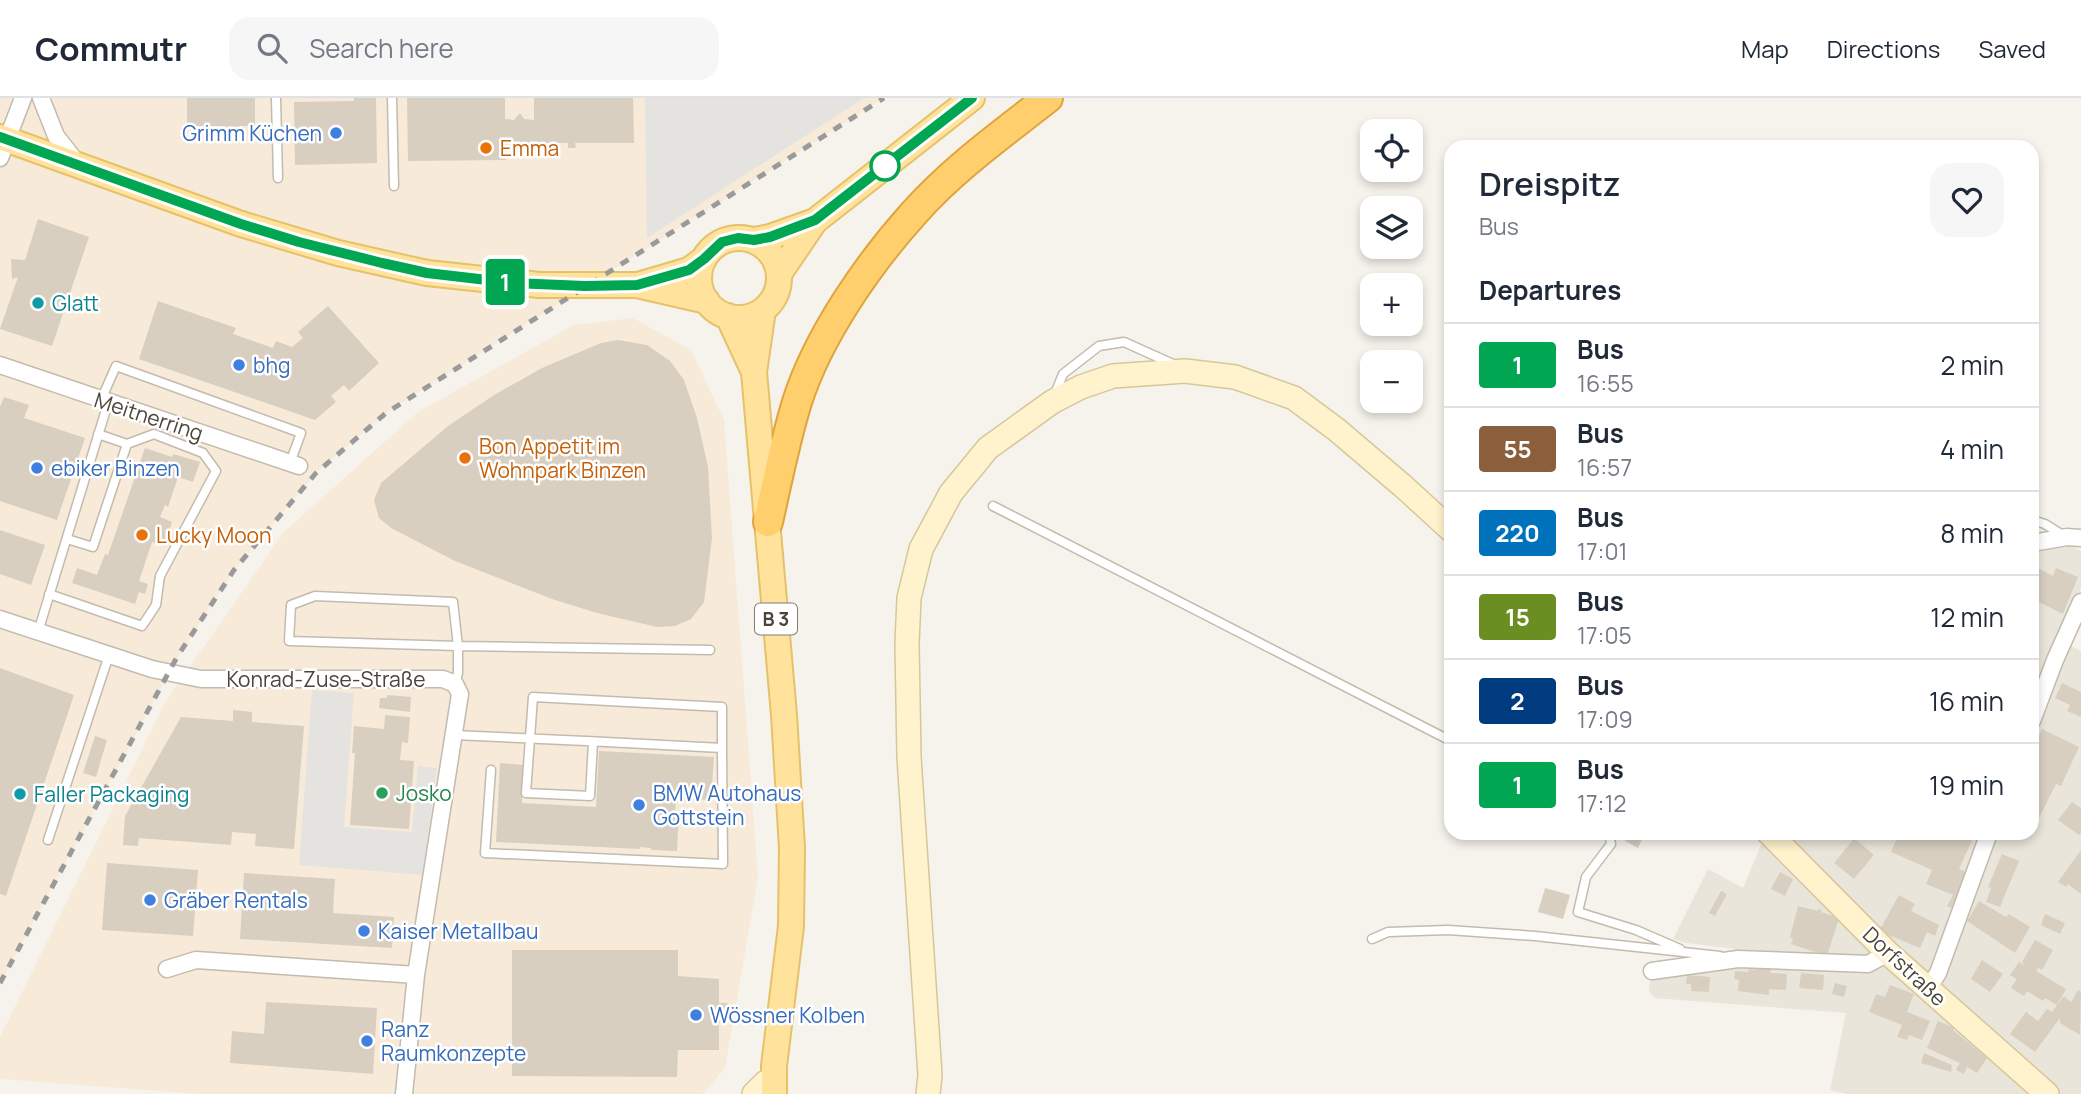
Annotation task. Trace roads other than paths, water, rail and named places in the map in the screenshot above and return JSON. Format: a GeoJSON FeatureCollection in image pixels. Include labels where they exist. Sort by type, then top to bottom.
{"type":"FeatureCollection","features":[{"type":"Feature","properties":{"kind":"highway"},"geometry":{"type":"LineString","coordinates":[[768,522],[798,401],[817,357],[865,275],[914,212],[965,164],[1048,98]]}},
{"type":"Feature","properties":{"kind":"main road"},"geometry":{"type":"LineString","coordinates":[[754,240],[770,237],[815,220],[972,98]]}},
{"type":"Feature","properties":{"kind":"main road","name":"B 3"},"geometry":{"type":"LineString","coordinates":[[2,145],[80,166],[279,237],[427,273],[513,283],[637,285],[707,301],[728,316],[754,372]]}},
{"type":"Feature","properties":{"kind":"main road"},"geometry":{"type":"LineString","coordinates":[[779,274],[815,220]]}},
{"type":"Feature","properties":{"kind":"main road","name":"B 3"},"geometry":{"type":"LineString","coordinates":[[637,285],[689,270],[722,242],[738,238],[754,240]]}},
{"type":"Feature","properties":{"kind":"main road"},"geometry":{"type":"LineString","coordinates":[[754,240],[771,254],[779,274]]}},
{"type":"Feature","properties":{"kind":"main road"},"geometry":{"type":"LineString","coordinates":[[704,259],[699,276],[702,293],[707,301]]}},
{"type":"Feature","properties":{"kind":"main road","name":"B 3"},"geometry":{"type":"LineString","coordinates":[[766,1086],[791,926],[792,848],[754,372],[763,310],[774,298],[779,274]]}},
{"type":"Feature","properties":{"kind":"main road"},"geometry":{"type":"LineString","coordinates":[[728,316],[746,317],[763,310]]}},
{"type":"Feature","properties":{"kind":"street"},"geometry":{"type":"LineString","coordinates":[[2,145],[23,98]]}},
{"type":"Feature","properties":{"kind":"street"},"geometry":{"type":"LineString","coordinates":[[41,98],[56,136],[80,166]]}},
{"type":"Feature","properties":{"kind":"street","name":"Meitnerring"},"geometry":{"type":"LineString","coordinates":[[0,365],[294,465]]}},
{"type":"Feature","properties":{"kind":"street"},"geometry":{"type":"LineString","coordinates":[[928,1094],[930,1075],[922,925],[909,757],[909,598],[922,549],[951,493],[988,448],[1052,402],[1081,387],[1113,376],[1185,371],[1235,377],[1294,398],[1357,446],[1444,524]]}},
{"type":"Feature","properties":{"kind":"street"},"geometry":{"type":"LineString","coordinates":[[2039,542],[2074,538]]}},
{"type":"Feature","properties":{"kind":"street"},"geometry":{"type":"LineString","coordinates":[[2039,702],[2081,602]]}},
{"type":"Feature","properties":{"kind":"street"},"geometry":{"type":"LineString","coordinates":[[0,618],[38,632]]}},
{"type":"Feature","properties":{"kind":"street","name":"Konrad-Zuse-Straße"},"geometry":{"type":"LineString","coordinates":[[38,632],[152,669],[201,679],[443,679],[455,684],[460,694],[416,975],[404,1094]]}},
{"type":"Feature","properties":{"kind":"street","name":"Dorfstraße"},"geometry":{"type":"LineString","coordinates":[[1776,840],[1888,953],[2047,1094]]}},
{"type":"Feature","properties":{"kind":"street"},"geometry":{"type":"LineString","coordinates":[[1928,989],[1938,973],[1986,840]]}},
{"type":"Feature","properties":{"kind":"street"},"geometry":{"type":"LineString","coordinates":[[1652,971],[1738,958],[1860,965],[1879,960],[1888,953]]}},
{"type":"Feature","properties":{"kind":"street"},"geometry":{"type":"LineString","coordinates":[[167,970],[196,960],[416,975]]}},
{"type":"Feature","properties":{"kind":"lane"},"geometry":{"type":"LineString","coordinates":[[276,98],[278,177]]}},
{"type":"Feature","properties":{"kind":"lane"},"geometry":{"type":"LineString","coordinates":[[392,98],[394,186]]}},
{"type":"Feature","properties":{"kind":"lane"},"geometry":{"type":"LineString","coordinates":[[1052,402],[1063,374],[1099,346],[1124,342],[1146,350],[1185,371]]}},
{"type":"Feature","properties":{"kind":"lane"},"geometry":{"type":"LineString","coordinates":[[38,632],[116,366],[301,433],[294,465]]}},
{"type":"Feature","properties":{"kind":"lane"},"geometry":{"type":"LineString","coordinates":[[49,594],[142,626],[156,605],[160,576],[216,471],[203,453],[154,434],[127,444],[98,434]]}},
{"type":"Feature","properties":{"kind":"lane"},"geometry":{"type":"LineString","coordinates":[[67,538],[93,547],[127,444]]}},
{"type":"Feature","properties":{"kind":"lane"},"geometry":{"type":"LineString","coordinates":[[993,506],[1444,737]]}},
{"type":"Feature","properties":{"kind":"lane"},"geometry":{"type":"LineString","coordinates":[[2039,522],[2074,538]]}},
{"type":"Feature","properties":{"kind":"lane"},"geometry":{"type":"LineString","coordinates":[[455,684],[458,673],[458,646],[453,602],[315,596],[291,605],[289,641],[458,646],[710,650]]}},
{"type":"Feature","properties":{"kind":"lane"},"geometry":{"type":"LineString","coordinates":[[48,839],[109,656]]}},
{"type":"Feature","properties":{"kind":"lane"},"geometry":{"type":"LineString","coordinates":[[491,771],[485,853],[723,864],[722,707],[533,697],[526,793],[590,796],[593,742]]}},
{"type":"Feature","properties":{"kind":"lane"},"geometry":{"type":"LineString","coordinates":[[454,735],[722,748]]}},
{"type":"Feature","properties":{"kind":"lane"},"geometry":{"type":"LineString","coordinates":[[1610,840],[1611,844],[1586,877],[1578,912],[1636,930],[1685,951]]}},
{"type":"Feature","properties":{"kind":"lane"},"geometry":{"type":"LineString","coordinates":[[1372,939],[1388,932],[1448,930],[1738,958]]}},
{"type":"Feature","properties":{"kind":"railway"},"geometry":{"type":"LineString","coordinates":[[0,983],[177,657],[234,570],[316,473],[386,413],[884,98]]}},
{"type":"Feature","properties":{"kind":"place","name":"Grimm Küchen"},"geometry":{"type":"Point","coordinates":[336,133]}},
{"type":"Feature","properties":{"kind":"place","name":"Emma"},"geometry":{"type":"Point","coordinates":[486,148]}},
{"type":"Feature","properties":{"kind":"place","name":"Glatt"},"geometry":{"type":"Point","coordinates":[38,303]}},
{"type":"Feature","properties":{"kind":"place","name":"bhg"},"geometry":{"type":"Point","coordinates":[239,365]}},
{"type":"Feature","properties":{"kind":"place","name":"Bon Appetit im Wohnpark Binzen"},"geometry":{"type":"Point","coordinates":[465,458]}},
{"type":"Feature","properties":{"kind":"place","name":"ebiker Binzen"},"geometry":{"type":"Point","coordinates":[37,468]}},
{"type":"Feature","properties":{"kind":"place","name":"Lucky Moon"},"geometry":{"type":"Point","coordinates":[142,535]}},
{"type":"Feature","properties":{"kind":"place","name":"Josko"},"geometry":{"type":"Point","coordinates":[382,793]}},
{"type":"Feature","properties":{"kind":"place","name":"Faller Packaging"},"geometry":{"type":"Point","coordinates":[20,794]}},
{"type":"Feature","properties":{"kind":"place","name":"BMW Autohaus Gottstein"},"geometry":{"type":"Point","coordinates":[639,805]}},
{"type":"Feature","properties":{"kind":"place","name":"Gräber Rentals"},"geometry":{"type":"Point","coordinates":[150,900]}},
{"type":"Feature","properties":{"kind":"place","name":"Kaiser Metallbau"},"geometry":{"type":"Point","coordinates":[364,931]}},
{"type":"Feature","properties":{"kind":"place","name":"Wössner Kolben"},"geometry":{"type":"Point","coordinates":[696,1015]}},
{"type":"Feature","properties":{"kind":"place","name":"Ranz Raumkonzepte"},"geometry":{"type":"Point","coordinates":[367,1041]}}]}
